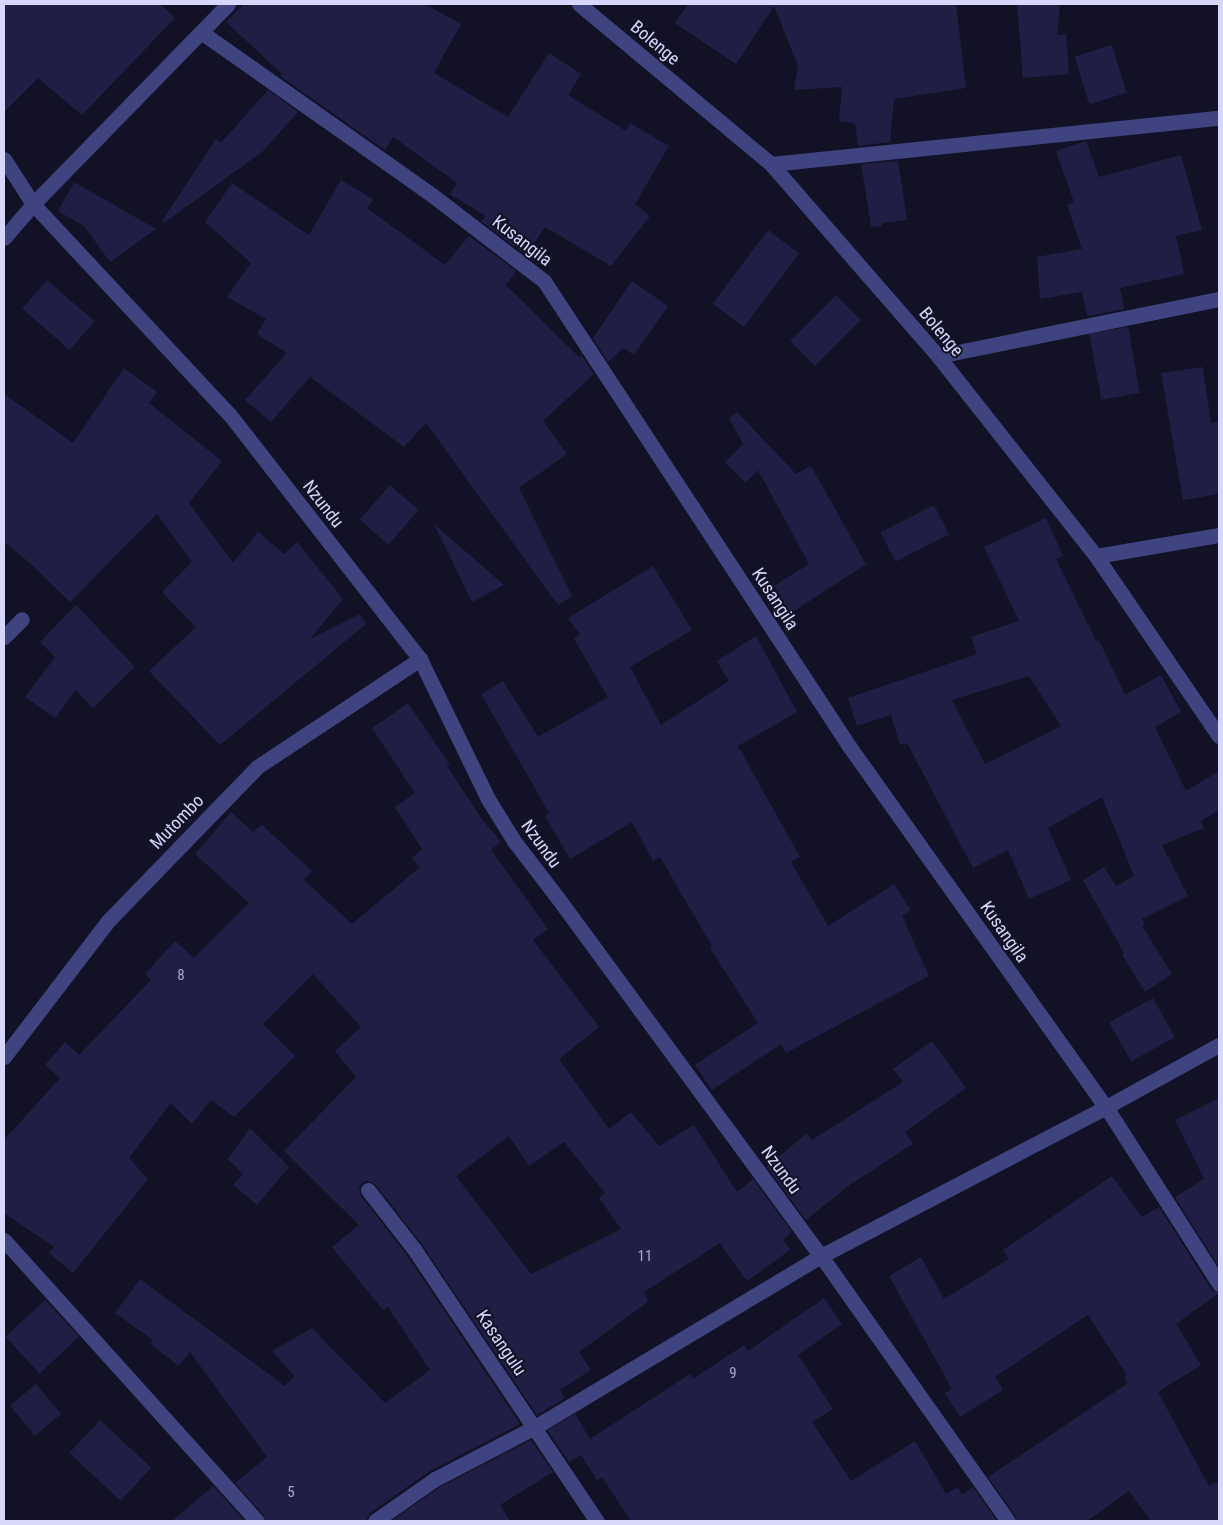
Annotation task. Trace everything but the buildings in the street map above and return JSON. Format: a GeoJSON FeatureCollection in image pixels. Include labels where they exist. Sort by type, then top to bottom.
{"type":"FeatureCollection","features":[{"type":"Feature","properties":{"kind":"street"},"geometry":{"type":"LineString","coordinates":[[4,238],[33,204],[228,4]]}},
{"type":"Feature","properties":{"kind":"street","name":"Bolenge"},"geometry":{"type":"LineString","coordinates":[[579,4],[771,164],[938,356],[1096,556],[1219,736]]}},
{"type":"Feature","properties":{"kind":"street","name":"Kusangila"},"geometry":{"type":"LineString","coordinates":[[201,32],[432,195],[544,280],[849,746],[1106,1107],[1219,1284]]}},
{"type":"Feature","properties":{"kind":"street"},"geometry":{"type":"LineString","coordinates":[[771,164],[1219,118]]}},
{"type":"Feature","properties":{"kind":"street","name":"Nzundu"},"geometry":{"type":"LineString","coordinates":[[4,159],[33,204],[230,414],[420,659],[488,799],[514,841],[822,1256],[1008,1521]]}},
{"type":"Feature","properties":{"kind":"street"},"geometry":{"type":"LineString","coordinates":[[938,356],[1219,299]]}},
{"type":"Feature","properties":{"kind":"street"},"geometry":{"type":"LineString","coordinates":[[1096,556],[1219,535]]}},
{"type":"Feature","properties":{"kind":"street"},"geometry":{"type":"LineString","coordinates":[[4,637],[22,619]]}},
{"type":"Feature","properties":{"kind":"street","name":"Mutombo"},"geometry":{"type":"LineString","coordinates":[[4,1057],[108,921],[257,767],[420,659]]}},
{"type":"Feature","properties":{"kind":"street"},"geometry":{"type":"LineString","coordinates":[[375,1521],[435,1478],[535,1427],[822,1256],[1106,1107],[1219,1045]]}},
{"type":"Feature","properties":{"kind":"street","name":"Kasangulu"},"geometry":{"type":"LineString","coordinates":[[368,1190],[414,1249],[597,1521]]}},
{"type":"Feature","properties":{"kind":"street"},"geometry":{"type":"LineString","coordinates":[[4,1240],[257,1521]]}}]}
